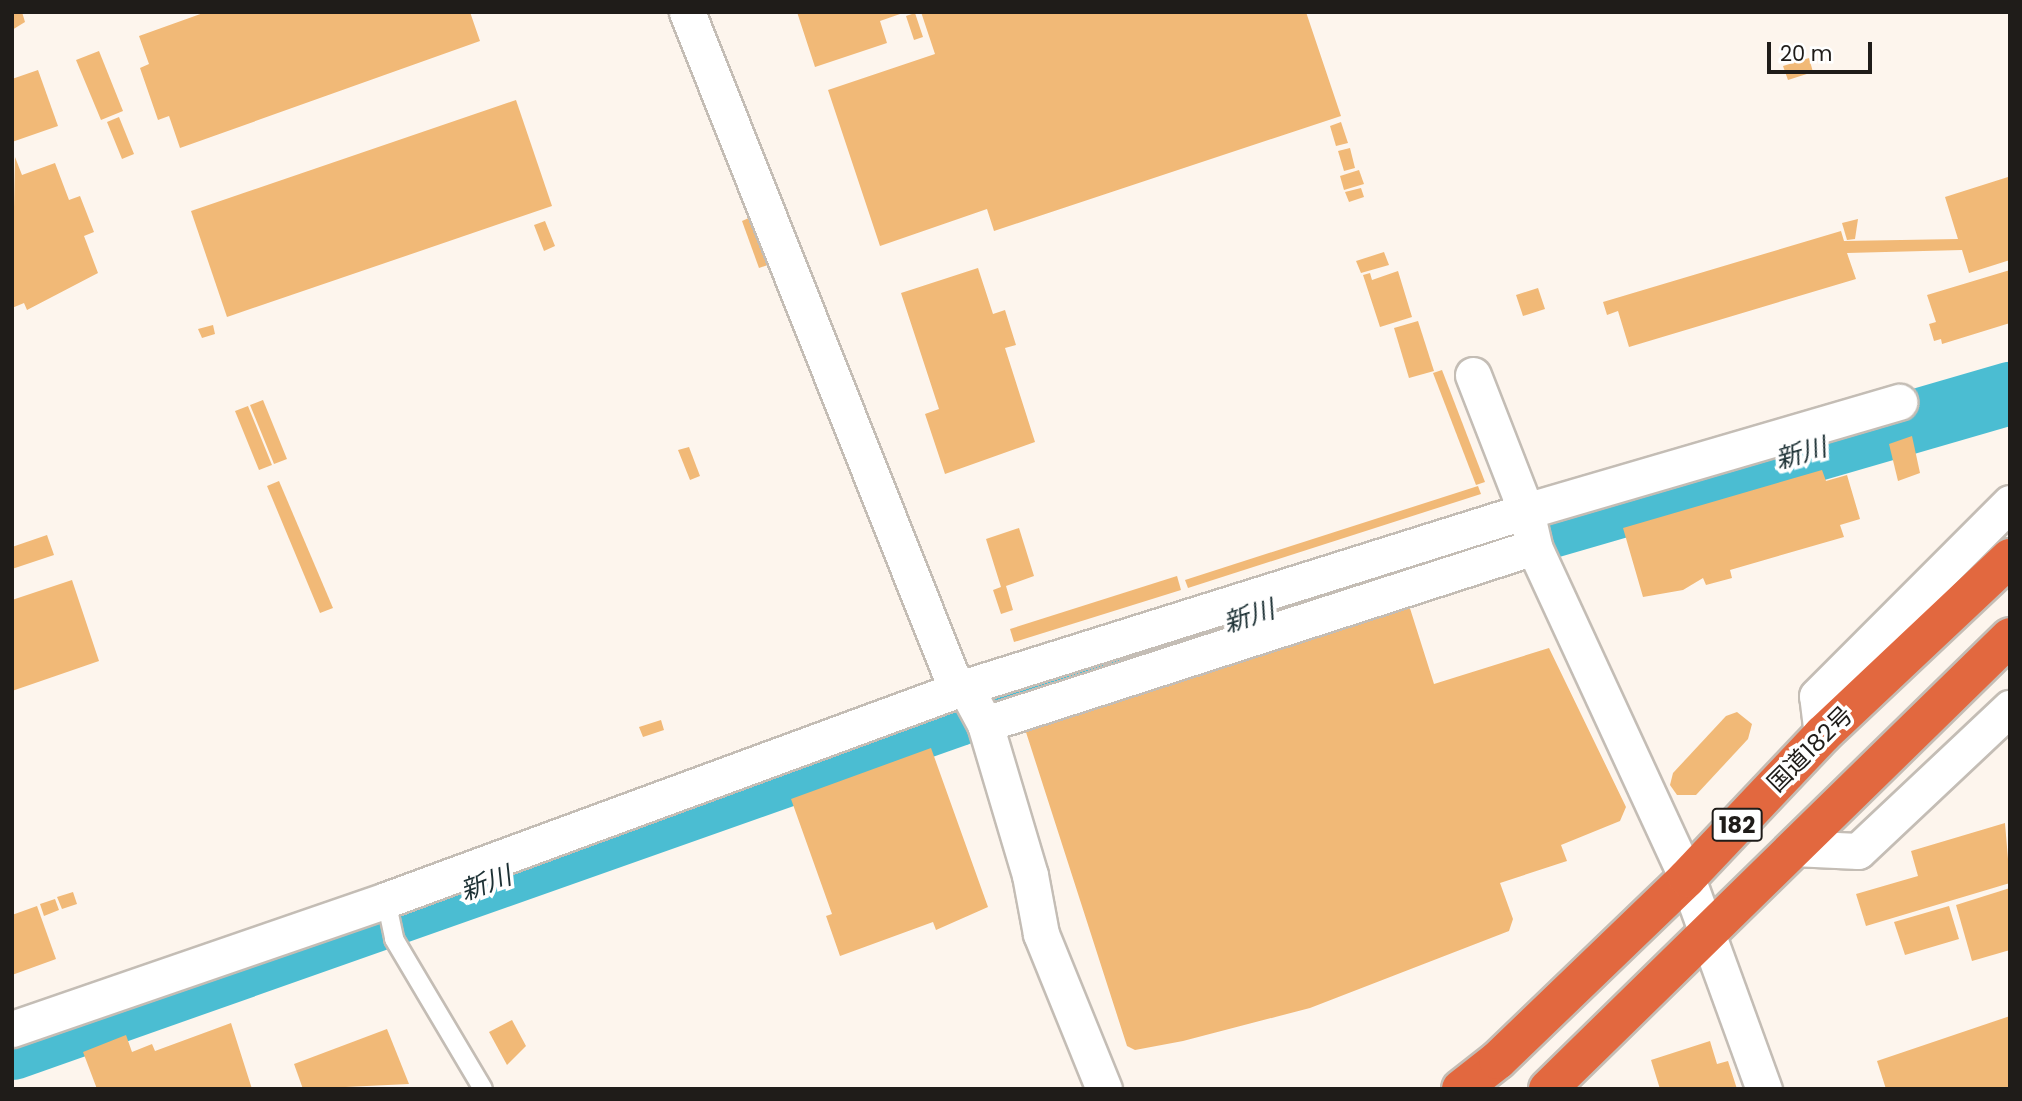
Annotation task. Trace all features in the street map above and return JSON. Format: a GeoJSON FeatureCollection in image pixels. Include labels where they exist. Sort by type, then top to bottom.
{"type":"FeatureCollection","features":[{"type":"Feature","properties":{"kind":"highway","name":"国道182号"},"geometry":{"type":"LineString","coordinates":[[1461,1089],[1498,1060],[1687,877],[1822,735],[2010,558]]}},
{"type":"Feature","properties":{"kind":"highway","name":"182"},"geometry":{"type":"LineString","coordinates":[[1548,1089],[2010,638]]}},
{"type":"Feature","properties":{"kind":"street"},"geometry":{"type":"LineString","coordinates":[[687,12],[952,678],[965,687],[985,723],[1030,875],[1041,934],[1104,1089]]}},
{"type":"Feature","properties":{"kind":"street"},"geometry":{"type":"LineString","coordinates":[[1473,375],[1526,511],[1534,547],[1687,877],[1764,1089]]}},
{"type":"Feature","properties":{"kind":"street"},"geometry":{"type":"LineString","coordinates":[[12,1029],[386,900],[965,687],[1526,511],[1899,402]]}},
{"type":"Feature","properties":{"kind":"street"},"geometry":{"type":"LineString","coordinates":[[1822,735],[1817,696],[2010,503]]}},
{"type":"Feature","properties":{"kind":"street"},"geometry":{"type":"LineString","coordinates":[[985,723],[1534,547]]}},
{"type":"Feature","properties":{"kind":"street"},"geometry":{"type":"LineString","coordinates":[[1793,848],[1858,851],[2010,709]]}},
{"type":"Feature","properties":{"kind":"lane"},"geometry":{"type":"LineString","coordinates":[[386,900],[394,939],[483,1089]]}},
{"type":"Feature","properties":{"kind":"building"},"geometry":{"type":"Polygon","coordinates":[[[12,12],[22,12],[25,22],[12,30],[12,12]]]}},
{"type":"Feature","properties":{"kind":"building"},"geometry":{"type":"Polygon","coordinates":[[[206,12],[470,12],[480,41],[180,148],[169,116],[158,120],[140,68],[149,64],[139,36],[206,12]]]}},
{"type":"Feature","properties":{"kind":"building"},"geometry":{"type":"Polygon","coordinates":[[[797,12],[903,13],[880,21],[887,43],[815,67],[797,12]]]}},
{"type":"Feature","properties":{"kind":"building"},"geometry":{"type":"Polygon","coordinates":[[[921,12],[1306,12],[1341,116],[994,231],[987,209],[880,246],[828,90],[935,54],[921,12]]]}},
{"type":"Feature","properties":{"kind":"building"},"geometry":{"type":"Polygon","coordinates":[[[915,13],[923,37],[914,40],[906,16],[915,13]]]}},
{"type":"Feature","properties":{"kind":"building"},"geometry":{"type":"Polygon","coordinates":[[[99,51],[123,111],[101,120],[76,60],[99,51]]]}},
{"type":"Feature","properties":{"kind":"building"},"geometry":{"type":"Polygon","coordinates":[[[1809,58],[1813,72],[1788,80],[1783,66],[1809,58]]]}},
{"type":"Feature","properties":{"kind":"building"},"geometry":{"type":"Polygon","coordinates":[[[38,70],[58,126],[12,142],[12,79],[38,70]]]}},
{"type":"Feature","properties":{"kind":"building"},"geometry":{"type":"Polygon","coordinates":[[[516,100],[552,206],[227,317],[191,211],[516,100]]]}},
{"type":"Feature","properties":{"kind":"building"},"geometry":{"type":"Polygon","coordinates":[[[119,117],[134,154],[122,159],[107,122],[119,117]]]}},
{"type":"Feature","properties":{"kind":"building"},"geometry":{"type":"Polygon","coordinates":[[[1341,122],[1348,143],[1336,146],[1330,126],[1341,122]]]}},
{"type":"Feature","properties":{"kind":"building"},"geometry":{"type":"Polygon","coordinates":[[[1350,148],[1355,168],[1344,171],[1338,151],[1350,148]]]}},
{"type":"Feature","properties":{"kind":"building"},"geometry":{"type":"Polygon","coordinates":[[[15,157],[22,175],[55,163],[69,200],[80,196],[94,232],[84,236],[98,273],[27,310],[24,303],[12,308],[15,157]]]}},
{"type":"Feature","properties":{"kind":"building"},"geometry":{"type":"Polygon","coordinates":[[[1359,170],[1364,184],[1344,190],[1340,176],[1359,170]]]}},
{"type":"Feature","properties":{"kind":"building"},"geometry":{"type":"Polygon","coordinates":[[[2008,177],[2010,260],[1969,273],[1962,250],[1847,253],[1856,279],[1629,347],[1618,311],[1607,315],[1603,302],[1841,231],[1844,241],[1958,239],[1945,197],[2008,177]]]}},
{"type":"Feature","properties":{"kind":"building"},"geometry":{"type":"Polygon","coordinates":[[[1361,188],[1364,197],[1349,202],[1345,192],[1361,188]]]}},
{"type":"Feature","properties":{"kind":"building"},"geometry":{"type":"Polygon","coordinates":[[[751,217],[768,265],[759,268],[742,221],[751,217]]]}},
{"type":"Feature","properties":{"kind":"building"},"geometry":{"type":"Polygon","coordinates":[[[1858,219],[1855,239],[1847,240],[1842,223],[1858,219]]]}},
{"type":"Feature","properties":{"kind":"building"},"geometry":{"type":"Polygon","coordinates":[[[545,221],[555,246],[544,251],[534,225],[545,221]]]}},
{"type":"Feature","properties":{"kind":"building"},"geometry":{"type":"Polygon","coordinates":[[[1384,252],[1389,265],[1361,273],[1356,261],[1384,252]]]}},
{"type":"Feature","properties":{"kind":"building"},"geometry":{"type":"Polygon","coordinates":[[[978,268],[993,314],[1005,310],[1016,345],[1005,348],[1035,442],[945,474],[925,414],[939,409],[901,293],[978,268]]]}},
{"type":"Feature","properties":{"kind":"building"},"geometry":{"type":"Polygon","coordinates":[[[2010,270],[2010,323],[1942,344],[1941,339],[1934,341],[1929,324],[1936,322],[1927,295],[2010,270]]]}},
{"type":"Feature","properties":{"kind":"building"},"geometry":{"type":"Polygon","coordinates":[[[1398,271],[1412,317],[1380,327],[1363,275],[1370,273],[1372,280],[1398,271]]]}},
{"type":"Feature","properties":{"kind":"building"},"geometry":{"type":"Polygon","coordinates":[[[1538,288],[1545,309],[1523,316],[1516,295],[1538,288]]]}},
{"type":"Feature","properties":{"kind":"building"},"geometry":{"type":"Polygon","coordinates":[[[1418,321],[1434,371],[1409,378],[1394,328],[1418,321]]]}},
{"type":"Feature","properties":{"kind":"building"},"geometry":{"type":"Polygon","coordinates":[[[213,325],[215,334],[202,338],[198,329],[213,325]]]}},
{"type":"Feature","properties":{"kind":"building"},"geometry":{"type":"Polygon","coordinates":[[[1442,370],[1485,482],[1476,485],[1433,373],[1442,370]]]}},
{"type":"Feature","properties":{"kind":"building"},"geometry":{"type":"Polygon","coordinates":[[[263,400],[287,459],[274,464],[250,405],[263,400]]]}},
{"type":"Feature","properties":{"kind":"building"},"geometry":{"type":"Polygon","coordinates":[[[248,406],[272,465],[259,470],[235,411],[248,406]]]}},
{"type":"Feature","properties":{"kind":"building"},"geometry":{"type":"Polygon","coordinates":[[[1912,436],[1920,473],[1898,481],[1889,444],[1912,436]]]}},
{"type":"Feature","properties":{"kind":"building"},"geometry":{"type":"Polygon","coordinates":[[[689,447],[700,476],[690,480],[678,450],[689,447]]]}},
{"type":"Feature","properties":{"kind":"building"},"geometry":{"type":"Polygon","coordinates":[[[1822,470],[1826,481],[1847,475],[1860,519],[1840,525],[1844,537],[1730,570],[1732,578],[1706,585],[1703,578],[1683,590],[1643,597],[1623,528],[1822,470]]]}},
{"type":"Feature","properties":{"kind":"building"},"geometry":{"type":"Polygon","coordinates":[[[279,481],[333,608],[320,613],[267,486],[279,481]]]}},
{"type":"Feature","properties":{"kind":"building"},"geometry":{"type":"Polygon","coordinates":[[[1478,486],[1481,494],[1188,588],[1185,580],[1478,486]]]}},
{"type":"Feature","properties":{"kind":"building"},"geometry":{"type":"Polygon","coordinates":[[[1019,528],[1034,576],[1006,586],[1013,610],[1001,614],[993,590],[1001,587],[986,539],[1019,528]]]}},
{"type":"Feature","properties":{"kind":"building"},"geometry":{"type":"Polygon","coordinates":[[[47,535],[54,555],[12,569],[12,547],[47,535]]]}},
{"type":"Feature","properties":{"kind":"building"},"geometry":{"type":"Polygon","coordinates":[[[1177,576],[1181,590],[1014,642],[1010,629],[1177,576]]]}},
{"type":"Feature","properties":{"kind":"building"},"geometry":{"type":"Polygon","coordinates":[[[72,580],[99,661],[12,691],[12,600],[72,580]]]}},
{"type":"Feature","properties":{"kind":"building"},"geometry":{"type":"Polygon","coordinates":[[[1408,602],[1434,684],[1549,648],[1626,807],[1620,821],[1561,845],[1567,861],[1500,883],[1513,919],[1509,931],[1310,1008],[1183,1041],[1135,1050],[1127,1046],[1024,726],[1408,602]]]}},
{"type":"Feature","properties":{"kind":"building"},"geometry":{"type":"Polygon","coordinates":[[[1737,712],[1752,724],[1748,739],[1696,795],[1677,795],[1670,785],[1673,773],[1726,716],[1737,712]]]}},
{"type":"Feature","properties":{"kind":"building"},"geometry":{"type":"Polygon","coordinates":[[[661,720],[664,730],[643,737],[639,727],[661,720]]]}},
{"type":"Feature","properties":{"kind":"building"},"geometry":{"type":"Polygon","coordinates":[[[931,748],[988,907],[936,930],[933,922],[840,956],[826,916],[832,914],[791,799],[931,748]]]}},
{"type":"Feature","properties":{"kind":"building"},"geometry":{"type":"Polygon","coordinates":[[[2005,823],[2010,883],[1866,926],[1856,894],[1918,876],[1911,851],[2005,823]]]}},
{"type":"Feature","properties":{"kind":"building"},"geometry":{"type":"Polygon","coordinates":[[[2010,888],[2010,950],[1972,961],[1956,905],[2010,888]]]}},
{"type":"Feature","properties":{"kind":"building"},"geometry":{"type":"Polygon","coordinates":[[[73,892],[77,904],[62,909],[57,897],[73,892]]]}},
{"type":"Feature","properties":{"kind":"building"},"geometry":{"type":"Polygon","coordinates":[[[55,899],[59,910],[44,916],[40,904],[55,899]]]}},
{"type":"Feature","properties":{"kind":"building"},"geometry":{"type":"Polygon","coordinates":[[[37,906],[56,959],[12,975],[12,915],[37,906]]]}},
{"type":"Feature","properties":{"kind":"building"},"geometry":{"type":"Polygon","coordinates":[[[1949,906],[1959,939],[1905,955],[1894,922],[1949,906]]]}},
{"type":"Feature","properties":{"kind":"building"},"geometry":{"type":"Polygon","coordinates":[[[2010,1016],[2010,1089],[1886,1089],[1877,1061],[2010,1016]]]}},
{"type":"Feature","properties":{"kind":"building"},"geometry":{"type":"Polygon","coordinates":[[[512,1020],[526,1046],[507,1065],[489,1032],[512,1020]]]}},
{"type":"Feature","properties":{"kind":"building"},"geometry":{"type":"Polygon","coordinates":[[[231,1023],[252,1089],[97,1089],[83,1052],[126,1035],[132,1052],[152,1044],[155,1051],[231,1023]]]}},
{"type":"Feature","properties":{"kind":"building"},"geometry":{"type":"Polygon","coordinates":[[[387,1029],[409,1084],[303,1089],[294,1064],[387,1029]]]}},
{"type":"Feature","properties":{"kind":"building"},"geometry":{"type":"Polygon","coordinates":[[[1710,1041],[1717,1064],[1728,1061],[1737,1089],[1660,1089],[1651,1060],[1710,1041]]]}},
{"type":"Feature","properties":{"kind":"waterway","name":"新川"},"geometry":{"type":"LineString","coordinates":[[1551,526],[2010,393]]}},
{"type":"Feature","properties":{"kind":"waterway","name":"新川"},"geometry":{"type":"LineString","coordinates":[[992,702],[1197,632]]}},
{"type":"Feature","properties":{"kind":"waterway","name":"新川"},"geometry":{"type":"LineString","coordinates":[[12,1048],[958,714]]}}]}
